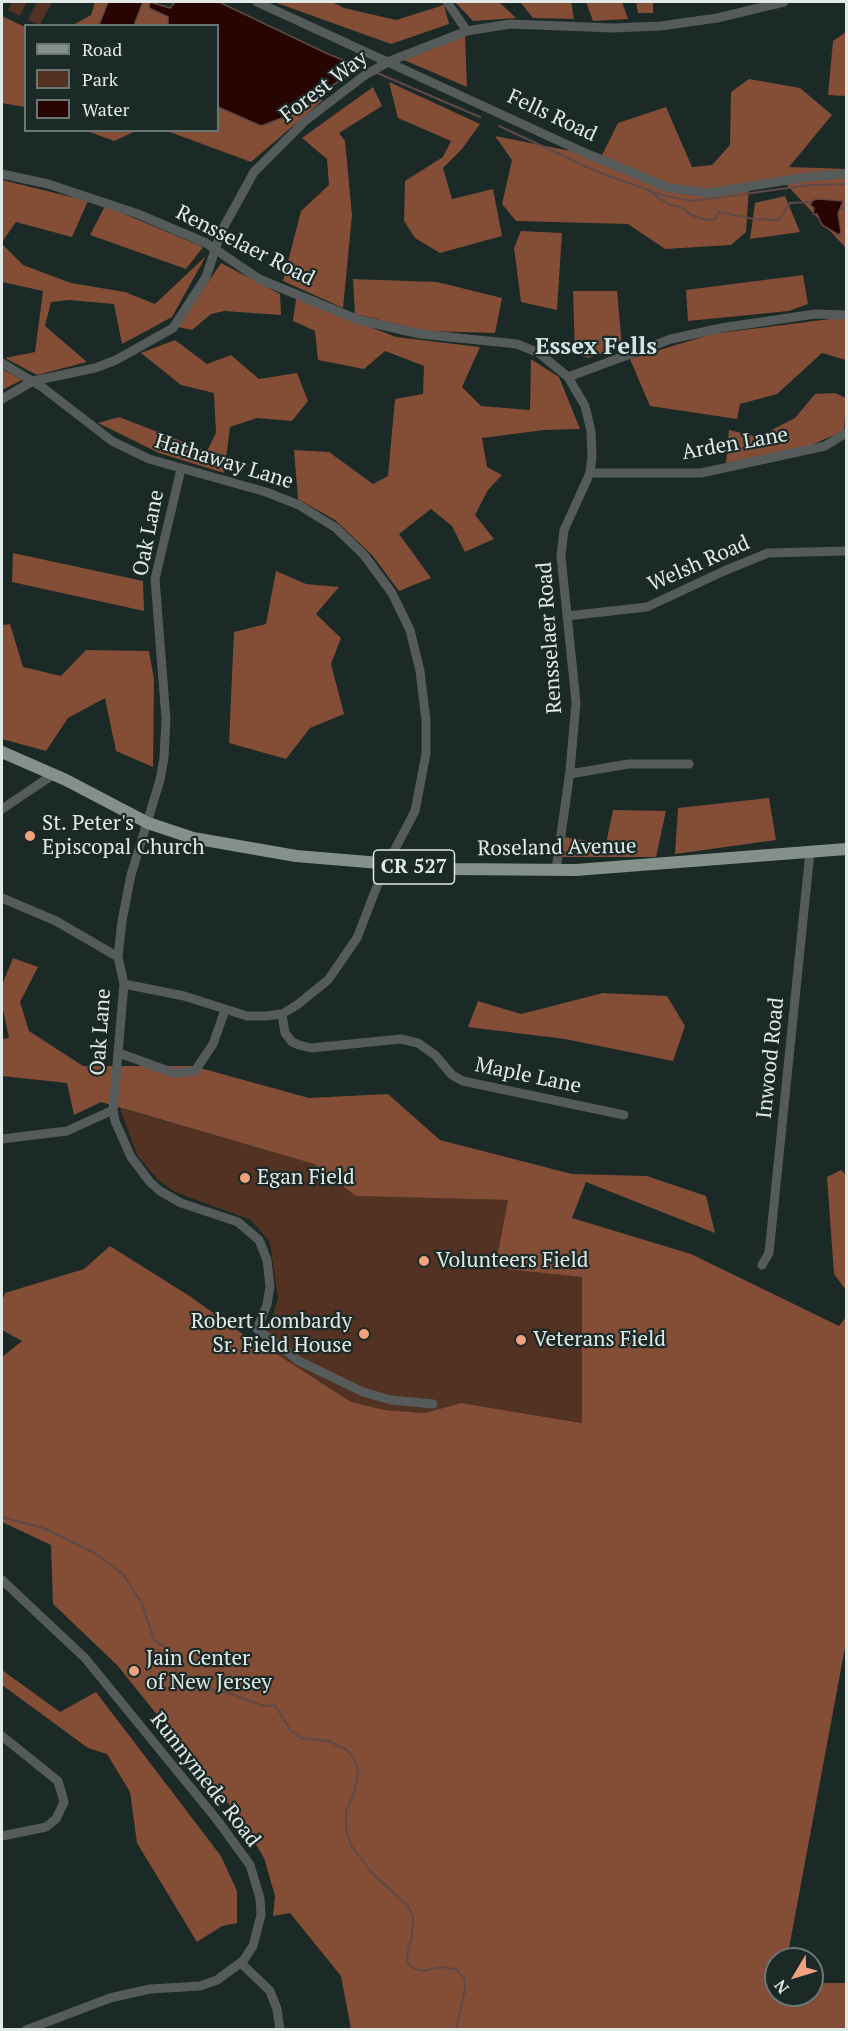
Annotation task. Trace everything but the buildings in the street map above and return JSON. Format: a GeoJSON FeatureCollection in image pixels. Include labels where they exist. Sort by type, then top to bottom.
{"type":"FeatureCollection","features":[{"type":"Feature","properties":{"kind":"main road","name":"Roseland Avenue"},"geometry":{"type":"LineString","coordinates":[[2,752],[54,774],[148,823],[205,840],[296,856],[386,865],[556,870],[846,849]]}},
{"type":"Feature","properties":{"kind":"street","name":"Fells Road"},"geometry":{"type":"LineString","coordinates":[[257,2],[390,61],[584,152],[669,188],[710,193],[806,177],[846,174]]}},
{"type":"Feature","properties":{"kind":"street"},"geometry":{"type":"LineString","coordinates":[[447,2],[467,31]]}},
{"type":"Feature","properties":{"kind":"street","name":"Forest Way"},"geometry":{"type":"LineString","coordinates":[[2,399],[33,381],[95,368],[116,360],[173,328],[206,277],[221,232],[254,172],[305,121],[365,75],[390,61],[467,31],[510,24],[613,28],[676,24],[728,16],[784,2]]}},
{"type":"Feature","properties":{"kind":"street","name":"Rensselaer Road"},"geometry":{"type":"LineString","coordinates":[[2,174],[48,184],[138,214],[206,243],[259,279],[359,320],[420,334],[517,344],[539,353],[568,377],[585,406],[591,431],[590,473],[564,530],[561,579],[576,702],[570,774],[556,870]]}},
{"type":"Feature","properties":{"kind":"street"},"geometry":{"type":"LineString","coordinates":[[568,377],[671,339],[720,328],[815,314],[846,315]]}},
{"type":"Feature","properties":{"kind":"street","name":"Hathaway Lane"},"geometry":{"type":"LineString","coordinates":[[2,363],[33,381],[112,441],[149,459],[266,492],[319,516],[364,555],[402,612],[410,630],[420,671],[426,720],[426,754],[415,811],[386,865],[357,938],[348,953],[327,980],[308,998],[282,1014]]}},
{"type":"Feature","properties":{"kind":"street","name":"Arden Lane"},"geometry":{"type":"LineString","coordinates":[[590,473],[701,473],[825,446],[846,434]]}},
{"type":"Feature","properties":{"kind":"street","name":"Oak Lane"},"geometry":{"type":"LineString","coordinates":[[181,469],[155,579],[166,718],[160,780],[131,876],[118,957],[124,984],[113,1110],[124,1145],[150,1182],[181,1203],[238,1222],[259,1240],[269,1266],[270,1286],[268,1299],[257,1329],[299,1361],[363,1392],[391,1400],[433,1404]]}},
{"type":"Feature","properties":{"kind":"street"},"geometry":{"type":"LineString","coordinates":[[846,551],[846,558]]}},
{"type":"Feature","properties":{"kind":"street","name":"Welsh Road"},"geometry":{"type":"LineString","coordinates":[[567,616],[647,607],[768,553],[846,551]]}},
{"type":"Feature","properties":{"kind":"street"},"geometry":{"type":"LineString","coordinates":[[570,774],[628,764],[689,764]]}},
{"type":"Feature","properties":{"kind":"street"},"geometry":{"type":"LineString","coordinates":[[2,809],[54,774]]}},
{"type":"Feature","properties":{"kind":"street","name":"Inwood Road"},"geometry":{"type":"LineString","coordinates":[[762,1265],[769,1253],[810,852]]}},
{"type":"Feature","properties":{"kind":"street"},"geometry":{"type":"LineString","coordinates":[[2,898],[56,921],[118,957]]}},
{"type":"Feature","properties":{"kind":"street"},"geometry":{"type":"LineString","coordinates":[[124,984],[184,996],[247,1016],[282,1014]]}},
{"type":"Feature","properties":{"kind":"street"},"geometry":{"type":"LineString","coordinates":[[119,1053],[174,1073],[195,1071],[213,1044],[225,1010]]}},
{"type":"Feature","properties":{"kind":"street","name":"Maple Lane"},"geometry":{"type":"LineString","coordinates":[[282,1014],[285,1033],[292,1042],[299,1045],[311,1048],[400,1039],[418,1043],[435,1055],[452,1076],[463,1081],[624,1114]]}},
{"type":"Feature","properties":{"kind":"street"},"geometry":{"type":"LineString","coordinates":[[2,1139],[67,1131],[113,1110]]}},
{"type":"Feature","properties":{"kind":"street","name":"Runnymede Road"},"geometry":{"type":"LineString","coordinates":[[2,1580],[85,1658],[218,1821],[249,1865],[260,1898],[261,1915],[253,1947],[231,1972],[208,1983],[150,1989],[110,1998],[26,2030]]}},
{"type":"Feature","properties":{"kind":"street"},"geometry":{"type":"LineString","coordinates":[[2,1736],[58,1781],[64,1802],[60,1814],[46,1827],[2,1836]]}},
{"type":"Feature","properties":{"kind":"street"},"geometry":{"type":"LineString","coordinates":[[241,1963],[270,1991],[277,2009],[280,2030]]}},
{"type":"Feature","properties":{"kind":"green space"},"geometry":{"type":"Polygon","coordinates":[[[12,2],[27,2],[20,16],[8,10],[12,2]]]}},
{"type":"Feature","properties":{"kind":"green space"},"geometry":{"type":"Polygon","coordinates":[[[37,2],[52,2],[41,24],[28,20],[37,2]]]}},
{"type":"Feature","properties":{"kind":"green space","name":"Egan Field"},"geometry":{"type":"Polygon","coordinates":[[[120,1108],[314,1164],[356,1196],[508,1200],[496,1268],[582,1277],[583,1423],[461,1403],[424,1413],[385,1410],[351,1402],[263,1345],[278,1299],[270,1242],[251,1220],[175,1192],[157,1179],[137,1155],[120,1108]]]}},
{"type":"Feature","properties":{"kind":"shaded area"},"geometry":{"type":"Polygon","coordinates":[[[95,2],[108,2],[99,24],[75,24],[91,15],[95,2]]]}},
{"type":"Feature","properties":{"kind":"shaded area"},"geometry":{"type":"Polygon","coordinates":[[[143,2],[150,2],[149,8],[168,17],[168,24],[135,24],[143,2]]]}},
{"type":"Feature","properties":{"kind":"shaded area"},"geometry":{"type":"Polygon","coordinates":[[[274,2],[332,2],[344,8],[396,20],[444,5],[449,24],[391,44],[274,2]]]}},
{"type":"Feature","properties":{"kind":"shaded area"},"geometry":{"type":"Polygon","coordinates":[[[455,2],[499,2],[516,18],[473,21],[455,2]]]}},
{"type":"Feature","properties":{"kind":"shaded area"},"geometry":{"type":"Polygon","coordinates":[[[520,2],[571,2],[574,19],[533,18],[520,2]]]}},
{"type":"Feature","properties":{"kind":"shaded area"},"geometry":{"type":"Polygon","coordinates":[[[586,2],[622,2],[628,19],[593,21],[586,2]]]}},
{"type":"Feature","properties":{"kind":"shaded area"},"geometry":{"type":"Polygon","coordinates":[[[636,2],[653,2],[653,13],[638,13],[636,2]]]}},
{"type":"Feature","properties":{"kind":"shaded area"},"geometry":{"type":"Polygon","coordinates":[[[2,16],[24,27],[24,107],[2,103],[2,16]]]}},
{"type":"Feature","properties":{"kind":"shaded area"},"geometry":{"type":"Polygon","coordinates":[[[846,32],[846,96],[828,95],[833,41],[846,32]]]}},
{"type":"Feature","properties":{"kind":"shaded area"},"geometry":{"type":"Polygon","coordinates":[[[465,36],[467,87],[404,60],[465,36]]]}},
{"type":"Feature","properties":{"kind":"shaded area"},"geometry":{"type":"Polygon","coordinates":[[[749,79],[800,88],[832,115],[789,167],[846,169],[846,248],[782,180],[749,186],[746,232],[731,245],[665,249],[628,224],[516,221],[502,204],[512,160],[495,136],[601,157],[618,123],[666,107],[692,167],[712,165],[730,145],[731,92],[749,79]]]}},
{"type":"Feature","properties":{"kind":"shaded area"},"geometry":{"type":"Polygon","coordinates":[[[389,82],[480,124],[462,149],[443,168],[452,199],[493,189],[502,236],[440,253],[415,238],[404,221],[405,181],[443,157],[451,141],[398,118],[389,82]]]}},
{"type":"Feature","properties":{"kind":"shaded area"},"geometry":{"type":"Polygon","coordinates":[[[373,87],[382,106],[339,133],[345,141],[352,215],[343,308],[283,281],[301,211],[329,185],[327,159],[302,138],[373,87]]]}},
{"type":"Feature","properties":{"kind":"shaded area"},"geometry":{"type":"Polygon","coordinates":[[[314,99],[323,100],[251,162],[170,132],[219,132],[219,107],[262,126],[282,118],[314,99]]]}},
{"type":"Feature","properties":{"kind":"shaded area"},"geometry":{"type":"Polygon","coordinates":[[[90,132],[134,132],[114,141],[90,132]]]}},
{"type":"Feature","properties":{"kind":"shaded area"},"geometry":{"type":"Polygon","coordinates":[[[2,180],[88,201],[72,237],[16,222],[2,242],[2,180]]]}},
{"type":"Feature","properties":{"kind":"shaded area"},"geometry":{"type":"Polygon","coordinates":[[[785,196],[800,232],[750,239],[755,203],[785,196]]]}},
{"type":"Feature","properties":{"kind":"shaded area"},"geometry":{"type":"Polygon","coordinates":[[[105,206],[203,247],[186,269],[90,235],[105,206]]]}},
{"type":"Feature","properties":{"kind":"shaded area"},"geometry":{"type":"Polygon","coordinates":[[[521,231],[562,233],[557,310],[521,302],[514,248],[521,231]]]}},
{"type":"Feature","properties":{"kind":"shaded area"},"geometry":{"type":"Polygon","coordinates":[[[2,244],[23,265],[71,283],[125,292],[155,304],[206,256],[172,317],[122,344],[114,304],[69,300],[51,302],[45,326],[87,362],[37,375],[5,358],[35,352],[43,291],[2,282],[2,244]]]}},
{"type":"Feature","properties":{"kind":"shaded area"},"geometry":{"type":"Polygon","coordinates":[[[221,263],[280,294],[281,315],[224,311],[211,314],[192,330],[178,327],[221,263]]]}},
{"type":"Feature","properties":{"kind":"shaded area"},"geometry":{"type":"Polygon","coordinates":[[[803,275],[808,304],[789,311],[688,321],[686,290],[803,275]]]}},
{"type":"Feature","properties":{"kind":"shaded area"},"geometry":{"type":"Polygon","coordinates":[[[353,279],[437,282],[502,298],[495,333],[425,331],[355,314],[353,279]]]}},
{"type":"Feature","properties":{"kind":"shaded area"},"geometry":{"type":"Polygon","coordinates":[[[573,291],[617,291],[622,347],[588,358],[575,353],[573,291]]]}},
{"type":"Feature","properties":{"kind":"shaded area"},"geometry":{"type":"Polygon","coordinates":[[[296,299],[396,337],[480,347],[462,387],[481,406],[530,410],[531,359],[559,377],[580,429],[544,430],[482,438],[487,467],[502,475],[488,490],[475,515],[494,539],[465,552],[452,526],[431,509],[399,534],[431,578],[399,591],[372,555],[335,520],[298,499],[294,450],[329,452],[373,484],[388,476],[395,399],[423,394],[424,366],[385,351],[364,369],[318,360],[315,331],[293,321],[296,299]]]}},
{"type":"Feature","properties":{"kind":"shaded area"},"geometry":{"type":"Polygon","coordinates":[[[846,317],[846,360],[822,353],[777,394],[740,404],[737,419],[650,406],[630,359],[712,334],[846,317]]]}},
{"type":"Feature","properties":{"kind":"shaded area"},"geometry":{"type":"Polygon","coordinates":[[[175,340],[207,364],[231,355],[259,379],[297,373],[308,401],[292,421],[257,418],[230,427],[224,473],[159,453],[98,423],[119,417],[207,451],[216,433],[214,393],[181,385],[141,353],[175,340]]]}},
{"type":"Feature","properties":{"kind":"shaded area"},"geometry":{"type":"Polygon","coordinates":[[[2,369],[22,380],[2,390],[2,369]]]}},
{"type":"Feature","properties":{"kind":"shaded area"},"geometry":{"type":"Polygon","coordinates":[[[835,393],[846,398],[844,431],[804,448],[726,463],[729,430],[758,437],[795,418],[815,394],[835,393]]]}},
{"type":"Feature","properties":{"kind":"shaded area"},"geometry":{"type":"Polygon","coordinates":[[[13,553],[143,581],[144,611],[12,582],[13,553]]]}},
{"type":"Feature","properties":{"kind":"shaded area"},"geometry":{"type":"Polygon","coordinates":[[[276,571],[306,584],[339,587],[316,614],[341,638],[331,664],[344,714],[310,728],[286,759],[229,743],[234,632],[266,624],[276,571]]]}},
{"type":"Feature","properties":{"kind":"shaded area"},"geometry":{"type":"Polygon","coordinates":[[[10,624],[23,667],[61,676],[86,650],[149,651],[154,679],[153,767],[116,751],[105,698],[68,718],[46,751],[2,739],[2,625],[10,624]]]}},
{"type":"Feature","properties":{"kind":"shaded area"},"geometry":{"type":"Polygon","coordinates":[[[769,798],[776,840],[675,854],[678,808],[769,798]]]}},
{"type":"Feature","properties":{"kind":"shaded area"},"geometry":{"type":"Polygon","coordinates":[[[613,810],[666,811],[656,857],[560,857],[564,837],[606,844],[613,810]]]}},
{"type":"Feature","properties":{"kind":"shaded area"},"geometry":{"type":"Polygon","coordinates":[[[13,958],[38,967],[20,1002],[29,1031],[83,1066],[193,1066],[309,1098],[388,1094],[440,1140],[572,1174],[647,1176],[706,1196],[715,1233],[586,1182],[572,1218],[691,1254],[839,1326],[846,1317],[846,1642],[789,1947],[764,1947],[764,2007],[824,2007],[824,1983],[846,1983],[846,2029],[351,2029],[341,1976],[290,1913],[273,1916],[275,1896],[264,1858],[241,1819],[117,1665],[53,1604],[51,1545],[2,1522],[2,1357],[22,1341],[2,1330],[2,1302],[5,1293],[84,1269],[110,1246],[191,1297],[251,1340],[263,1345],[351,1402],[385,1410],[424,1413],[461,1403],[582,1423],[582,1277],[495,1268],[508,1200],[356,1196],[314,1164],[101,1102],[74,1115],[67,1083],[2,1076],[2,1039],[9,1038],[2,1005],[2,985],[13,958]]]}},
{"type":"Feature","properties":{"kind":"shaded area"},"geometry":{"type":"Polygon","coordinates":[[[603,993],[667,996],[685,1026],[673,1061],[565,1039],[468,1027],[478,1001],[521,1014],[603,993]]]}},
{"type":"Feature","properties":{"kind":"shaded area"},"geometry":{"type":"Polygon","coordinates":[[[841,1170],[846,1175],[846,1290],[834,1274],[827,1177],[841,1170]]]}},
{"type":"Feature","properties":{"kind":"shaded area"},"geometry":{"type":"Polygon","coordinates":[[[2,1670],[60,1712],[96,1692],[221,1856],[237,1891],[237,1923],[222,1926],[197,1942],[137,1843],[130,1792],[107,1754],[88,1748],[2,1685],[2,1670]]]}},
{"type":"Feature","properties":{"kind":"water"},"geometry":{"type":"Polygon","coordinates":[[[108,2],[143,2],[134,24],[99,24],[108,2]]]}},
{"type":"Feature","properties":{"kind":"water"},"geometry":{"type":"Polygon","coordinates":[[[150,2],[170,8],[175,2],[219,2],[328,54],[361,67],[282,118],[261,126],[219,107],[219,24],[168,24],[168,17],[149,8],[150,2]]]}},
{"type":"Feature","properties":{"kind":"water"},"geometry":{"type":"Polygon","coordinates":[[[813,200],[843,201],[838,214],[841,232],[839,235],[822,225],[817,214],[813,214],[814,208],[810,205],[813,200]]]}},
{"type":"Feature","properties":{"kind":"waterway"},"geometry":{"type":"LineString","coordinates":[[361,67],[370,70]]}},
{"type":"Feature","properties":{"kind":"waterway"},"geometry":{"type":"LineString","coordinates":[[375,72],[480,117]]}},
{"type":"Feature","properties":{"kind":"waterway"},"geometry":{"type":"LineString","coordinates":[[499,126],[598,172],[665,196],[693,201],[810,185],[846,184]]}},
{"type":"Feature","properties":{"kind":"waterway"},"geometry":{"type":"LineString","coordinates":[[649,191],[668,204],[681,207],[691,215],[706,220],[715,219],[719,212],[754,219],[779,220],[790,203],[811,202]]}},
{"type":"Feature","properties":{"kind":"waterway"},"geometry":{"type":"LineString","coordinates":[[841,208],[846,210]]}},
{"type":"Feature","properties":{"kind":"waterway"},"geometry":{"type":"LineString","coordinates":[[2,1517],[46,1529],[95,1553],[123,1574],[142,1604],[154,1640],[165,1647],[178,1674],[191,1686],[228,1693],[264,1706],[275,1705],[291,1731],[301,1738],[328,1741],[347,1750],[356,1762],[358,1774],[355,1791],[346,1811],[346,1828],[351,1845],[372,1873],[408,1906],[413,1916],[412,1936],[407,1955],[408,1963],[414,1969],[423,1971],[441,1967],[456,1969],[464,1978],[465,1989],[456,2030]]}},
{"type":"Feature","properties":{"kind":"place","name":"St. Peter's Episcopal Church"},"geometry":{"type":"Point","coordinates":[30,836]}},
{"type":"Feature","properties":{"kind":"place","name":"Egan Field"},"geometry":{"type":"Point","coordinates":[245,1178]}},
{"type":"Feature","properties":{"kind":"place","name":"Volunteers Field"},"geometry":{"type":"Point","coordinates":[424,1261]}},
{"type":"Feature","properties":{"kind":"place","name":"Robert Lombardy Sr. Field House"},"geometry":{"type":"Point","coordinates":[364,1334]}},
{"type":"Feature","properties":{"kind":"place","name":"Veterans Field"},"geometry":{"type":"Point","coordinates":[521,1340]}},
{"type":"Feature","properties":{"kind":"place","name":"Jain Center of New Jersey"},"geometry":{"type":"Point","coordinates":[134,1671]}},
{"type":"Feature","properties":{"kind":"district","name":"Essex Fells"},"geometry":{"type":"Point","coordinates":[596,347]}}]}
